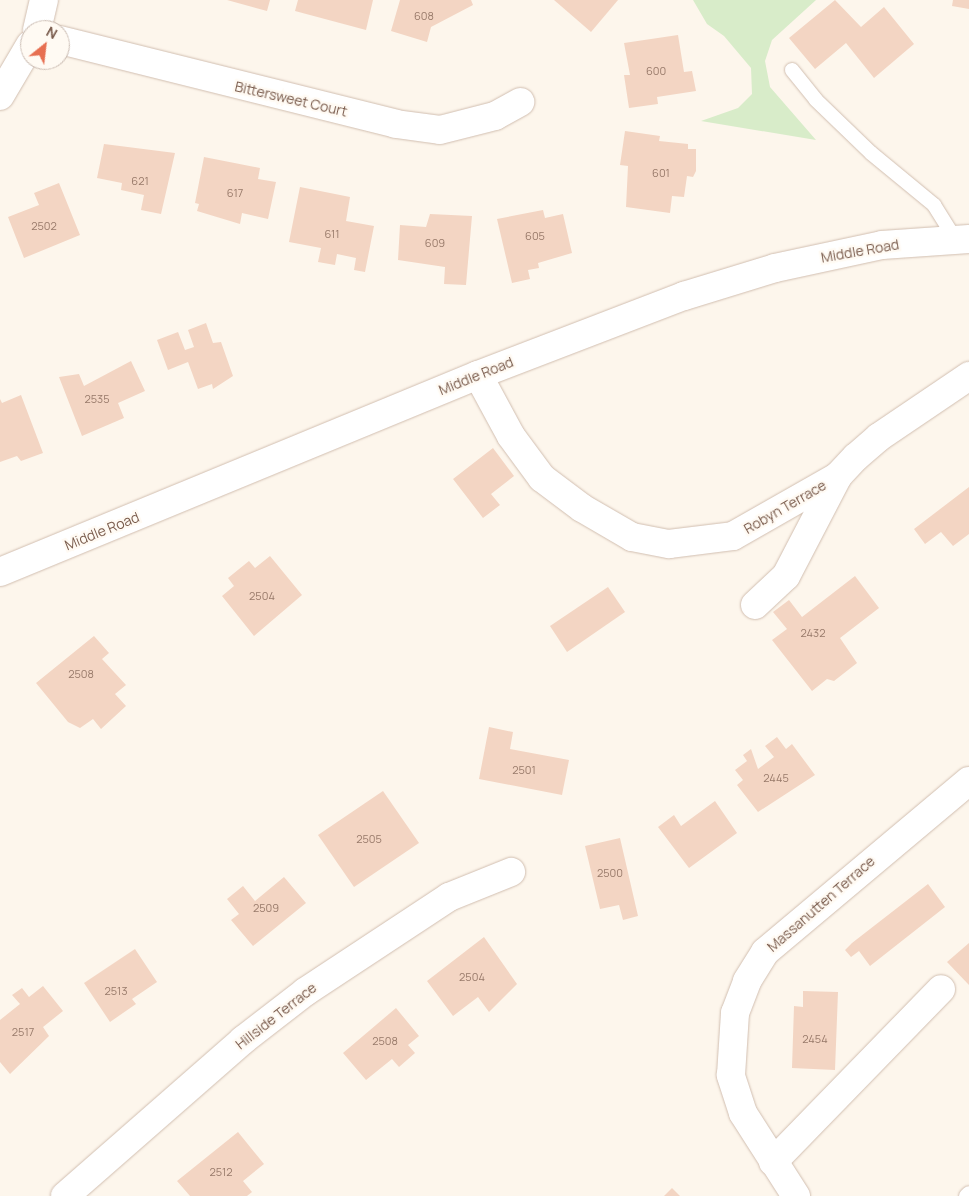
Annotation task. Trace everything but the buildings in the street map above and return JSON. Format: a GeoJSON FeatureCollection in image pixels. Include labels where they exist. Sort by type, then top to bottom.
{"type":"FeatureCollection","features":[{"type":"Feature","properties":{"kind":"street"},"geometry":{"type":"LineString","coordinates":[[39,20],[44,0]]}},
{"type":"Feature","properties":{"kind":"street","name":"Bittersweet Court"},"geometry":{"type":"LineString","coordinates":[[70,43],[386,122],[440,130],[495,116],[520,102]]}},
{"type":"Feature","properties":{"kind":"street"},"geometry":{"type":"LineString","coordinates":[[0,96],[20,61]]}},
{"type":"Feature","properties":{"kind":"street","name":"Middle Road"},"geometry":{"type":"LineString","coordinates":[[0,572],[478,375],[684,296],[775,268],[882,245],[962,239]]}},
{"type":"Feature","properties":{"kind":"street","name":"Robyn Terrace"},"geometry":{"type":"LineString","coordinates":[[478,375],[511,436],[542,478],[582,508],[632,537],[669,544],[734,536],[838,476],[879,437],[969,376]]}},
{"type":"Feature","properties":{"kind":"street","name":"Robyn Terrace"},"geometry":{"type":"LineString","coordinates":[[755,605],[791,568],[838,476]]}},
{"type":"Feature","properties":{"kind":"street","name":"Massanutten Terrace"},"geometry":{"type":"LineString","coordinates":[[796,1196],[743,1113],[731,1074],[733,1022],[747,981],[765,952],[969,781]]}},
{"type":"Feature","properties":{"kind":"street","name":"Hillside Terrace"},"geometry":{"type":"LineString","coordinates":[[65,1196],[243,1040],[305,992],[449,897],[511,872]]}},
{"type":"Feature","properties":{"kind":"street"},"geometry":{"type":"LineString","coordinates":[[773,1162],[941,988]]}},
{"type":"Feature","properties":{"kind":"lane"},"geometry":{"type":"LineString","coordinates":[[792,70],[816,100],[871,154],[934,205],[962,239]]}},
{"type":"Feature","properties":{"kind":"lane"},"geometry":{"type":"LineString","coordinates":[[966,1196],[969,1193]]}},
{"type":"Feature","properties":{"kind":"green space"},"geometry":{"type":"Polygon","coordinates":[[[693,0],[816,0],[772,40],[765,61],[770,87],[816,140],[701,121],[738,108],[752,94],[751,68],[724,36],[707,24],[693,0]]]}}]}
